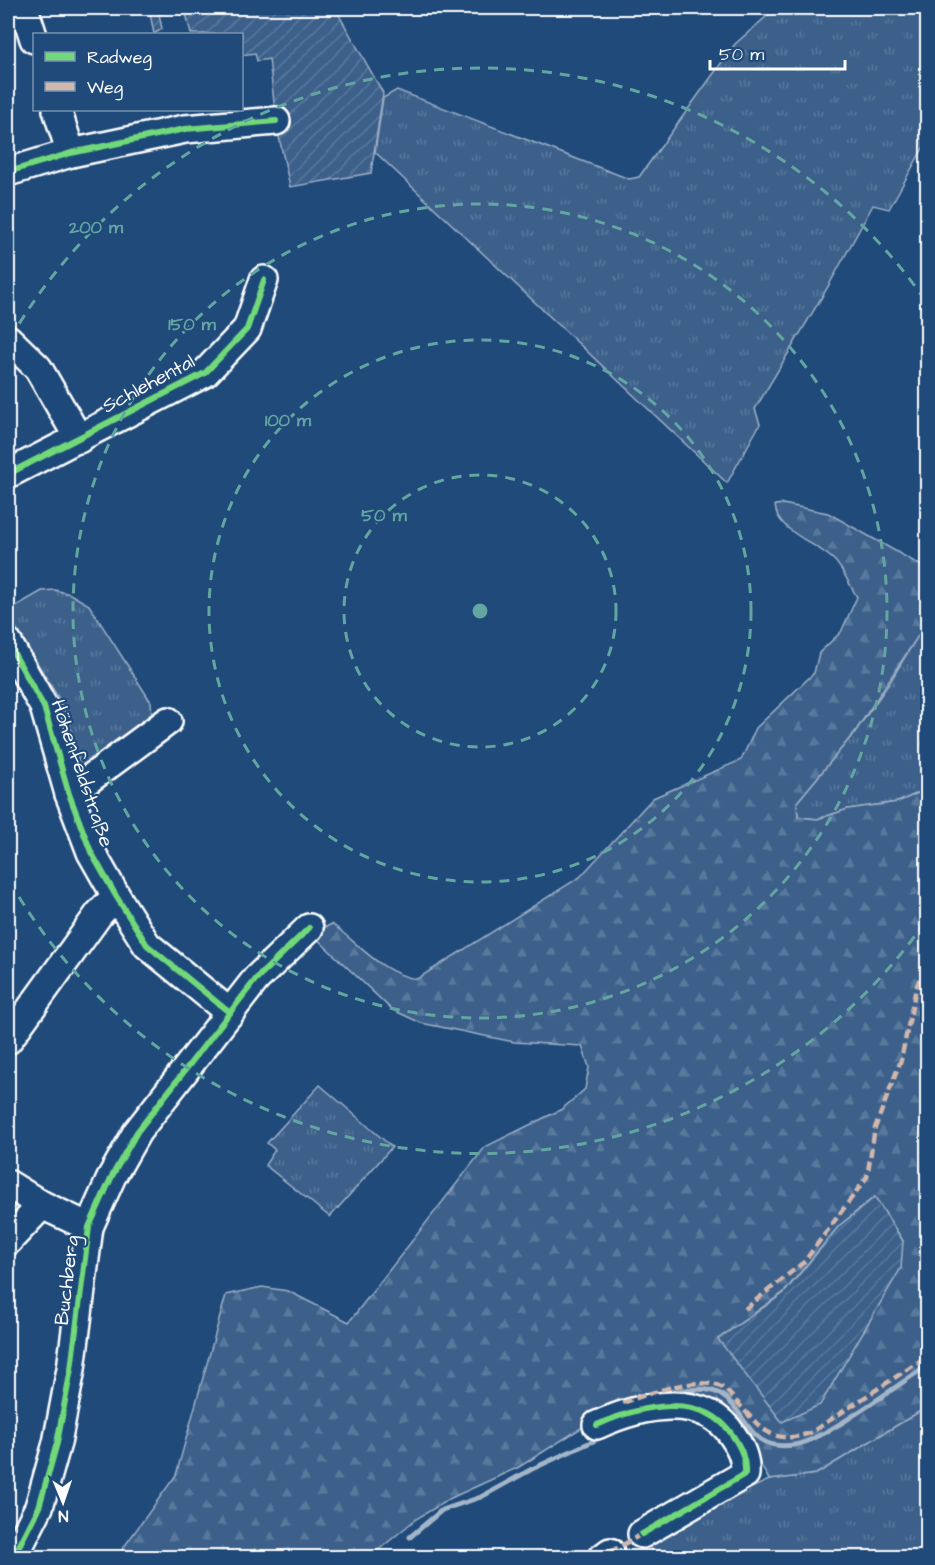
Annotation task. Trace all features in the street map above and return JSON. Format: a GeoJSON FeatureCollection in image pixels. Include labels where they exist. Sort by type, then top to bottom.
{"type":"FeatureCollection","features":[{"type":"Feature","properties":{"kind":"street"},"geometry":{"type":"LineString","coordinates":[[27,8],[33,35]]}},
{"type":"Feature","properties":{"kind":"street"},"geometry":{"type":"LineString","coordinates":[[57,111],[71,153]]}},
{"type":"Feature","properties":{"kind":"street"},"geometry":{"type":"LineString","coordinates":[[8,172],[71,153],[185,129],[276,121]]}},
{"type":"Feature","properties":{"kind":"street","name":"Schlehental"},"geometry":{"type":"LineString","coordinates":[[8,474],[205,373],[247,329],[264,280]]}},
{"type":"Feature","properties":{"kind":"street"},"geometry":{"type":"LineString","coordinates":[[8,339],[38,368],[79,439]]}},
{"type":"Feature","properties":{"kind":"street","name":"Höhenfeldstraße"},"geometry":{"type":"LineString","coordinates":[[8,643],[44,707],[69,794],[91,852],[116,896],[147,945],[230,1013]]}},
{"type":"Feature","properties":{"kind":"street","name":"Höhenfeldstraße"},"geometry":{"type":"LineString","coordinates":[[69,794],[168,721]]}},
{"type":"Feature","properties":{"kind":"street"},"geometry":{"type":"LineString","coordinates":[[8,1040],[99,914],[116,896]]}},
{"type":"Feature","properties":{"kind":"street","name":"Buchberg"},"geometry":{"type":"LineString","coordinates":[[13,1557],[39,1507],[57,1443],[71,1369],[89,1227],[137,1132],[256,979],[309,928]]}},
{"type":"Feature","properties":{"kind":"street"},"geometry":{"type":"LineString","coordinates":[[8,1184],[42,1205],[89,1227]]}},
{"type":"Feature","properties":{"kind":"street"},"geometry":{"type":"LineString","coordinates":[[8,1241],[42,1205]]}},
{"type":"Feature","properties":{"kind":"street"},"geometry":{"type":"LineString","coordinates":[[597,1425],[615,1417],[648,1409],[670,1406],[693,1408],[709,1413],[719,1420],[741,1449],[745,1474],[642,1534]]}},
{"type":"Feature","properties":{"kind":"green space"},"geometry":{"type":"Polygon","coordinates":[[[149,8],[335,8],[383,93],[371,173],[290,187],[277,128],[269,59],[257,61],[255,53],[243,55],[243,33],[191,33],[185,9],[159,14],[162,29],[154,33],[149,8]]]}},
{"type":"Feature","properties":{"kind":"green space"},"geometry":{"type":"Polygon","coordinates":[[[776,8],[927,8],[927,141],[889,209],[873,205],[829,285],[755,409],[760,424],[727,483],[375,152],[383,98],[397,90],[629,179],[639,177],[735,44],[776,8]]]}},
{"type":"Feature","properties":{"kind":"green space"},"geometry":{"type":"Polygon","coordinates":[[[783,504],[828,513],[927,569],[927,620],[920,633],[855,732],[797,802],[798,817],[818,819],[848,809],[898,802],[927,789],[927,1407],[816,1474],[769,1480],[754,1452],[726,1417],[597,1418],[519,1467],[451,1498],[416,1519],[370,1557],[116,1558],[176,1475],[226,1295],[262,1287],[288,1291],[349,1322],[485,1147],[562,1109],[585,1089],[589,1067],[582,1046],[514,1042],[421,1023],[391,1009],[312,934],[332,924],[382,965],[404,976],[417,979],[580,877],[653,798],[741,760],[756,728],[814,673],[819,653],[841,632],[857,597],[835,561],[782,523],[775,505],[783,504]],[[874,1197],[839,1226],[784,1292],[718,1339],[903,1241],[874,1197]]]}},
{"type":"Feature","properties":{"kind":"green space"},"geometry":{"type":"Polygon","coordinates":[[[55,590],[70,594],[89,605],[151,702],[152,717],[81,771],[69,722],[58,697],[8,615],[9,610],[42,591],[55,590]]]}},
{"type":"Feature","properties":{"kind":"green space"},"geometry":{"type":"Polygon","coordinates":[[[927,620],[927,789],[898,802],[848,809],[818,819],[798,817],[797,802],[855,732],[890,682],[927,620]]]}},
{"type":"Feature","properties":{"kind":"green space"},"geometry":{"type":"Polygon","coordinates":[[[320,1085],[392,1147],[330,1217],[265,1165],[275,1150],[267,1143],[320,1085]]]}},
{"type":"Feature","properties":{"kind":"green space"},"geometry":{"type":"Polygon","coordinates":[[[875,1197],[903,1241],[901,1268],[820,1405],[782,1422],[718,1339],[784,1293],[839,1226],[875,1197]]]}},
{"type":"Feature","properties":{"kind":"green space"},"geometry":{"type":"Polygon","coordinates":[[[927,1407],[927,1557],[657,1557],[643,1538],[728,1494],[736,1495],[769,1480],[816,1474],[927,1407]]]}},
{"type":"Feature","properties":{"kind":"waterway"},"geometry":{"type":"LineString","coordinates":[[671,1392],[696,1389],[720,1394],[737,1410],[757,1436],[778,1446],[794,1445],[807,1441],[841,1423],[928,1365]]}},
{"type":"Feature","properties":{"kind":"waterway"},"geometry":{"type":"LineString","coordinates":[[410,1537],[442,1510],[481,1497],[532,1469],[602,1437]]}},
{"type":"Feature","properties":{"kind":"marked path"},"geometry":{"type":"LineString","coordinates":[[745,1309],[804,1262],[867,1177],[875,1128],[901,1060],[916,988],[928,958]]}},
{"type":"Feature","properties":{"kind":"marked path"},"geometry":{"type":"LineString","coordinates":[[623,1403],[672,1387],[686,1384],[711,1384],[725,1390],[760,1427],[768,1432],[776,1436],[797,1436],[810,1433],[928,1356]]}},
{"type":"Feature","properties":{"kind":"marked path"},"geometry":{"type":"LineString","coordinates":[[610,1552],[642,1534]]}},
{"type":"Feature","properties":{"kind":"cycle path"},"geometry":{"type":"LineString","coordinates":[[8,172],[71,153],[185,129],[276,121]]}},
{"type":"Feature","properties":{"kind":"cycle path"},"geometry":{"type":"LineString","coordinates":[[8,474],[205,373],[247,329],[264,280]]}},
{"type":"Feature","properties":{"kind":"cycle path"},"geometry":{"type":"LineString","coordinates":[[8,643],[44,707],[69,794],[91,852],[116,896],[147,945],[230,1013]]}},
{"type":"Feature","properties":{"kind":"cycle path"},"geometry":{"type":"LineString","coordinates":[[13,1558],[39,1507],[57,1443],[71,1369],[89,1227],[112,1176],[137,1132],[256,979],[309,928]]}},
{"type":"Feature","properties":{"kind":"cycle path"},"geometry":{"type":"LineString","coordinates":[[597,1425],[632,1412],[651,1408],[688,1407],[705,1412],[720,1422],[741,1449],[745,1474],[642,1534]]}}]}
